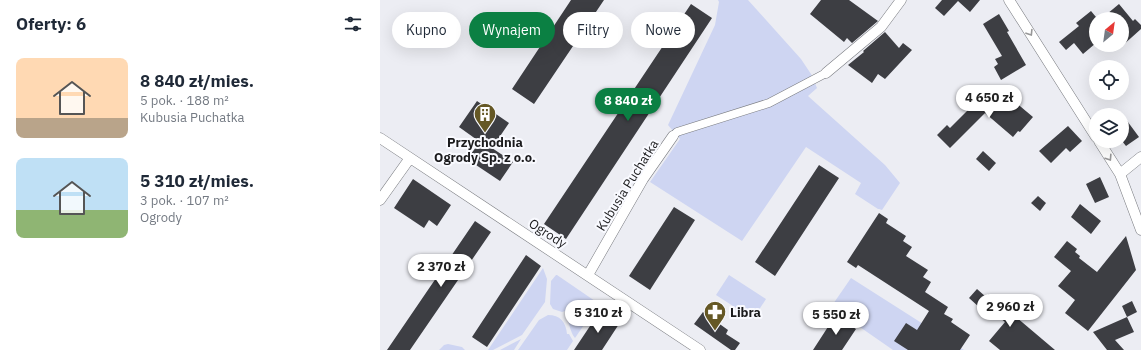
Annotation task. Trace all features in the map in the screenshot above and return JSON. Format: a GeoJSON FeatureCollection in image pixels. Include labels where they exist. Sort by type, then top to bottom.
{"type":"FeatureCollection","features":[{"type":"Feature","properties":{"kind":"street","name":"Kubusia Puchatka"},"geometry":{"type":"LineString","coordinates":[[588,275],[643,179],[677,132],[769,103],[826,73],[881,27],[901,0]]}},
{"type":"Feature","properties":{"kind":"street"},"geometry":{"type":"LineString","coordinates":[[1009,0],[1089,126]]}},
{"type":"Feature","properties":{"kind":"street","name":"Ogrody"},"geometry":{"type":"LineString","coordinates":[[380,138],[700,350]]}},
{"type":"Feature","properties":{"kind":"street"},"geometry":{"type":"LineString","coordinates":[[1103,148],[1120,174],[1141,230]]}},
{"type":"Feature","properties":{"kind":"street"},"geometry":{"type":"LineString","coordinates":[[1120,174],[1141,157]]}},
{"type":"Feature","properties":{"kind":"street"},"geometry":{"type":"LineString","coordinates":[[380,200],[410,158]]}},
{"type":"Feature","properties":{"kind":"shaded area"},"geometry":{"type":"Polygon","coordinates":[[[718,0],[748,0],[801,59],[811,74],[817,88],[808,96],[885,165],[900,183],[882,210],[855,194],[861,183],[806,147],[742,241],[650,182],[680,139],[668,125],[715,25],[719,2],[718,0]]]}},
{"type":"Feature","properties":{"kind":"shaded area"},"geometry":{"type":"Polygon","coordinates":[[[543,268],[547,279],[545,302],[522,335],[493,350],[488,350],[543,268]]]}},
{"type":"Feature","properties":{"kind":"shaded area"},"geometry":{"type":"Polygon","coordinates":[[[556,275],[595,301],[562,312],[553,309],[550,304],[551,281],[556,275]]]}},
{"type":"Feature","properties":{"kind":"shaded area"},"geometry":{"type":"Polygon","coordinates":[[[729,275],[766,299],[753,319],[716,295],[729,275]]]}},
{"type":"Feature","properties":{"kind":"shaded area"},"geometry":{"type":"Polygon","coordinates":[[[851,278],[964,350],[893,350],[831,307],[851,278]]]}},
{"type":"Feature","properties":{"kind":"shaded area"},"geometry":{"type":"Polygon","coordinates":[[[597,306],[575,338],[566,317],[567,314],[597,306]]]}},
{"type":"Feature","properties":{"kind":"shaded area"},"geometry":{"type":"Polygon","coordinates":[[[548,315],[556,316],[564,323],[567,334],[569,334],[573,341],[567,350],[518,350],[539,320],[548,315]]]}},
{"type":"Feature","properties":{"kind":"shaded area"},"geometry":{"type":"Polygon","coordinates":[[[521,339],[514,350],[500,350],[521,339]]]}},
{"type":"Feature","properties":{"kind":"shaded area"},"geometry":{"type":"Polygon","coordinates":[[[448,344],[462,347],[465,350],[439,350],[444,345],[448,344]]]}},
{"type":"Feature","properties":{"kind":"building"},"geometry":{"type":"Polygon","coordinates":[[[571,0],[604,0],[596,12],[563,12],[571,0]]]}},
{"type":"Feature","properties":{"kind":"building"},"geometry":{"type":"Polygon","coordinates":[[[821,0],[849,0],[878,21],[852,43],[847,38],[844,42],[810,14],[821,0]]]}},
{"type":"Feature","properties":{"kind":"building"},"geometry":{"type":"Polygon","coordinates":[[[942,0],[980,0],[970,12],[958,1],[944,16],[935,8],[942,0]]]}},
{"type":"Feature","properties":{"kind":"building"},"geometry":{"type":"Polygon","coordinates":[[[691,4],[712,18],[695,44],[695,12],[686,12],[691,4]]]}},
{"type":"Feature","properties":{"kind":"building"},"geometry":{"type":"Polygon","coordinates":[[[1119,4],[1126,12],[1109,12],[1119,4]]]}},
{"type":"Feature","properties":{"kind":"building"},"geometry":{"type":"Polygon","coordinates":[[[563,12],[563,48],[572,48],[534,104],[512,89],[539,48],[555,48],[555,24],[563,12]]]}},
{"type":"Feature","properties":{"kind":"building"},"geometry":{"type":"Polygon","coordinates":[[[1089,13],[1089,49],[1083,54],[1074,43],[1066,50],[1059,42],[1079,26],[1076,23],[1089,13]]]}},
{"type":"Feature","properties":{"kind":"building"},"geometry":{"type":"Polygon","coordinates":[[[999,14],[1009,31],[1007,32],[1026,65],[1001,80],[994,67],[998,64],[995,59],[1002,56],[983,24],[999,14]]]}},
{"type":"Feature","properties":{"kind":"building"},"geometry":{"type":"Polygon","coordinates":[[[1129,16],[1133,21],[1135,19],[1141,25],[1141,29],[1129,40],[1129,16]]]}},
{"type":"Feature","properties":{"kind":"building"},"geometry":{"type":"Polygon","coordinates":[[[885,32],[899,48],[903,43],[912,50],[885,79],[878,74],[872,83],[848,65],[885,32]]]}},
{"type":"Feature","properties":{"kind":"building"},"geometry":{"type":"Polygon","coordinates":[[[662,48],[692,48],[566,239],[544,224],[662,48]]]}},
{"type":"Feature","properties":{"kind":"building"},"geometry":{"type":"Polygon","coordinates":[[[1003,92],[1033,117],[1020,132],[1018,131],[1013,137],[985,113],[950,148],[937,135],[947,125],[950,128],[980,98],[989,107],[1003,92]]]}},
{"type":"Feature","properties":{"kind":"building","name":"Przychodnia Ogrody Sp. z o.o."},"geometry":{"type":"Polygon","coordinates":[[[477,101],[509,123],[492,148],[513,162],[500,181],[467,159],[480,142],[459,127],[477,101]]]}},
{"type":"Feature","properties":{"kind":"building"},"geometry":{"type":"Polygon","coordinates":[[[1129,123],[1139,137],[1129,144],[1129,123]]]}},
{"type":"Feature","properties":{"kind":"building"},"geometry":{"type":"Polygon","coordinates":[[[1068,126],[1082,141],[1070,152],[1066,148],[1051,163],[1039,151],[1068,126]]]}},
{"type":"Feature","properties":{"kind":"building"},"geometry":{"type":"Polygon","coordinates":[[[983,151],[996,163],[989,171],[976,159],[983,151]]]}},
{"type":"Feature","properties":{"kind":"building"},"geometry":{"type":"Polygon","coordinates":[[[819,165],[839,178],[775,276],[755,262],[819,165]]]}},
{"type":"Feature","properties":{"kind":"building"},"geometry":{"type":"Polygon","coordinates":[[[1100,177],[1109,197],[1095,203],[1086,184],[1100,177]]]}},
{"type":"Feature","properties":{"kind":"building"},"geometry":{"type":"Polygon","coordinates":[[[413,179],[451,205],[437,226],[429,220],[424,228],[394,208],[413,179]]]}},
{"type":"Feature","properties":{"kind":"building"},"geometry":{"type":"Polygon","coordinates":[[[1038,196],[1046,203],[1040,211],[1031,203],[1038,196]]]}},
{"type":"Feature","properties":{"kind":"building"},"geometry":{"type":"Polygon","coordinates":[[[1080,204],[1101,221],[1091,234],[1071,217],[1080,204]]]}},
{"type":"Feature","properties":{"kind":"building"},"geometry":{"type":"Polygon","coordinates":[[[674,207],[695,220],[650,290],[629,276],[674,207]]]}},
{"type":"Feature","properties":{"kind":"building"},"geometry":{"type":"Polygon","coordinates":[[[879,213],[888,219],[886,223],[906,236],[903,241],[912,247],[906,256],[928,270],[923,277],[931,282],[925,292],[948,307],[944,314],[953,319],[951,322],[970,335],[960,350],[908,350],[894,341],[906,323],[917,330],[929,311],[858,265],[856,268],[847,262],[879,213]]]}},
{"type":"Feature","properties":{"kind":"building"},"geometry":{"type":"Polygon","coordinates":[[[475,221],[491,232],[410,350],[387,350],[475,221]]]}},
{"type":"Feature","properties":{"kind":"building"},"geometry":{"type":"Polygon","coordinates":[[[1126,236],[1136,270],[1088,331],[1065,313],[1075,300],[1058,286],[1071,271],[1054,257],[1067,241],[1077,249],[1075,252],[1080,256],[1079,258],[1097,272],[1126,236]]]}},
{"type":"Feature","properties":{"kind":"building"},"geometry":{"type":"Polygon","coordinates":[[[526,255],[541,266],[487,347],[472,337],[526,255]]]}},
{"type":"Feature","properties":{"kind":"building"},"geometry":{"type":"Polygon","coordinates":[[[977,289],[986,297],[989,294],[1055,350],[1000,350],[989,341],[1005,322],[982,303],[979,307],[969,298],[977,289]]]}},
{"type":"Feature","properties":{"kind":"building"},"geometry":{"type":"Polygon","coordinates":[[[1132,301],[1137,312],[1127,317],[1122,306],[1132,301]]]}},
{"type":"Feature","properties":{"kind":"building"},"geometry":{"type":"Polygon","coordinates":[[[600,311],[619,324],[602,350],[574,350],[600,311]]]}},
{"type":"Feature","properties":{"kind":"building"},"geometry":{"type":"Polygon","coordinates":[[[703,312],[728,330],[726,334],[740,343],[735,350],[731,350],[694,324],[703,312]]]}},
{"type":"Feature","properties":{"kind":"building"},"geometry":{"type":"Polygon","coordinates":[[[835,316],[856,329],[842,350],[813,350],[835,316]]]}},
{"type":"Feature","properties":{"kind":"building"},"geometry":{"type":"Polygon","coordinates":[[[1127,317],[1134,332],[1115,340],[1124,350],[1107,350],[1093,332],[1127,317]]]}},
{"type":"Feature","properties":{"kind":"place","name":"Przychodnia Ogrody Sp. z o.o."},"geometry":{"type":"Point","coordinates":[485,134]}},
{"type":"Feature","properties":{"kind":"place","name":"Libra"},"geometry":{"type":"Point","coordinates":[715,332]}}]}
